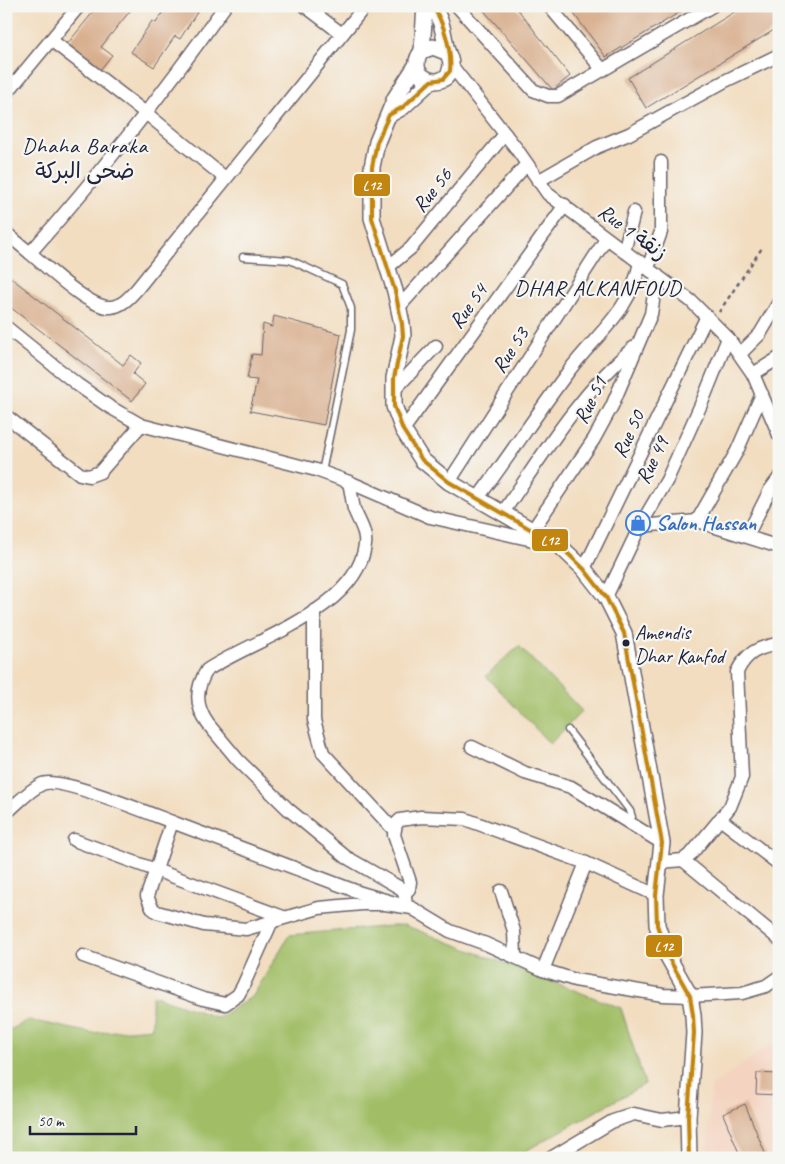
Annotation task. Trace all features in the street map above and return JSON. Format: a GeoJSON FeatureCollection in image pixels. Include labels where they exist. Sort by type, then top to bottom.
{"type":"FeatureCollection","features":[{"type":"Feature","properties":{"kind":"street"},"geometry":{"type":"LineString","coordinates":[[6,94],[79,6]]}},
{"type":"Feature","properties":{"kind":"street"},"geometry":{"type":"LineString","coordinates":[[30,253],[147,114],[225,6]]}},
{"type":"Feature","properties":{"kind":"street"},"geometry":{"type":"LineString","coordinates":[[304,6],[342,34]]}},
{"type":"Feature","properties":{"kind":"street"},"geometry":{"type":"LineString","coordinates":[[6,233],[95,304],[113,307],[122,303],[137,290],[365,6]]}},
{"type":"Feature","properties":{"kind":"street"},"geometry":{"type":"LineString","coordinates":[[425,6],[418,72],[471,90]]}},
{"type":"Feature","properties":{"kind":"street"},"geometry":{"type":"LineString","coordinates":[[389,115],[403,107],[450,70],[443,25],[432,6]]}},
{"type":"Feature","properties":{"kind":"street"},"geometry":{"type":"LineString","coordinates":[[457,6],[520,77],[540,94],[558,96],[712,6]]}},
{"type":"Feature","properties":{"kind":"street"},"geometry":{"type":"LineString","coordinates":[[549,6],[602,69]]}},
{"type":"Feature","properties":{"kind":"street"},"geometry":{"type":"LineString","coordinates":[[51,40],[147,114],[225,178]]}},
{"type":"Feature","properties":{"kind":"street"},"geometry":{"type":"LineString","coordinates":[[449,59],[433,46],[419,57],[401,86],[378,142],[372,167],[372,218],[399,307],[403,336],[393,391],[394,406],[403,430],[422,460],[449,482],[560,546],[584,569],[606,597],[624,633],[629,650],[662,843],[656,895],[660,938],[667,955],[690,996],[694,1033],[688,1117],[689,1158]]}},
{"type":"Feature","properties":{"kind":"street"},"geometry":{"type":"LineString","coordinates":[[538,182],[596,146],[629,134],[725,81],[779,55]]}},
{"type":"Feature","properties":{"kind":"street","name":"Rue 1 زنقة"},"geometry":{"type":"LineString","coordinates":[[449,59],[548,194],[565,205],[606,239],[648,268],[710,318],[728,338],[741,353],[762,394],[776,416],[779,435]]}},
{"type":"Feature","properties":{"kind":"street","name":"Rue 56"},"geometry":{"type":"LineString","coordinates":[[387,268],[411,248],[505,134]]}},
{"type":"Feature","properties":{"kind":"street"},"geometry":{"type":"LineString","coordinates":[[478,499],[568,373],[623,307],[632,290],[648,268],[661,227],[660,162]]}},
{"type":"Feature","properties":{"kind":"street"},"geometry":{"type":"LineString","coordinates":[[399,307],[527,164]]}},
{"type":"Feature","properties":{"kind":"street","name":"Rue 54"},"geometry":{"type":"LineString","coordinates":[[403,430],[565,205]]}},
{"type":"Feature","properties":{"kind":"street"},"geometry":{"type":"LineString","coordinates":[[624,252],[634,212]]}},
{"type":"Feature","properties":{"kind":"street","name":"Rue 53"},"geometry":{"type":"LineString","coordinates":[[449,482],[606,239]]}},
{"type":"Feature","properties":{"kind":"street","name":"Rue 51"},"geometry":{"type":"LineString","coordinates":[[532,531],[603,423],[612,406],[651,314],[648,268]]}},
{"type":"Feature","properties":{"kind":"street"},"geometry":{"type":"LineString","coordinates":[[741,353],[760,334],[779,302]]}},
{"type":"Feature","properties":{"kind":"street","name":"Rue 50"},"geometry":{"type":"LineString","coordinates":[[584,569],[710,318]]}},
{"type":"Feature","properties":{"kind":"street"},"geometry":{"type":"LineString","coordinates":[[6,326],[78,385],[108,406],[141,425],[322,472],[430,518],[560,546]]}},
{"type":"Feature","properties":{"kind":"street","name":"Rue 49"},"geometry":{"type":"LineString","coordinates":[[606,597],[640,526],[670,473],[703,400],[728,338]]}},
{"type":"Feature","properties":{"kind":"street"},"geometry":{"type":"LineString","coordinates":[[393,391],[436,346]]}},
{"type":"Feature","properties":{"kind":"street"},"geometry":{"type":"LineString","coordinates":[[502,514],[573,411],[604,377],[636,347]]}},
{"type":"Feature","properties":{"kind":"street"},"geometry":{"type":"LineString","coordinates":[[753,374],[779,358]]}},
{"type":"Feature","properties":{"kind":"street"},"geometry":{"type":"LineString","coordinates":[[697,521],[737,451],[762,394]]}},
{"type":"Feature","properties":{"kind":"street"},"geometry":{"type":"LineString","coordinates":[[6,416],[80,474],[89,476],[100,472],[125,441],[141,425]]}},
{"type":"Feature","properties":{"kind":"street"},"geometry":{"type":"LineString","coordinates":[[747,536],[770,490],[779,478]]}},
{"type":"Feature","properties":{"kind":"street"},"geometry":{"type":"LineString","coordinates":[[349,482],[354,508],[364,534],[365,544],[362,556],[339,593],[314,611],[207,670],[198,686],[200,708],[208,724],[238,760],[288,809],[346,857],[398,886],[405,893],[409,907]]}},
{"type":"Feature","properties":{"kind":"street"},"geometry":{"type":"LineString","coordinates":[[640,526],[697,521],[779,547]]}},
{"type":"Feature","properties":{"kind":"street"},"geometry":{"type":"LineString","coordinates":[[314,611],[314,720],[323,753],[393,829],[410,882],[409,889],[405,893]]}},
{"type":"Feature","properties":{"kind":"street"},"geometry":{"type":"LineString","coordinates":[[660,862],[683,860],[692,853],[730,807],[742,777],[737,672],[743,659],[761,646],[779,644]]}},
{"type":"Feature","properties":{"kind":"street"},"geometry":{"type":"LineString","coordinates":[[472,747],[526,773],[570,787],[662,843]]}},
{"type":"Feature","properties":{"kind":"street"},"geometry":{"type":"LineString","coordinates":[[6,813],[43,783],[52,782],[89,792],[361,893],[409,907],[450,931],[515,956],[543,970],[575,980],[619,986],[649,993],[690,996],[742,993],[766,986],[779,977]]}},
{"type":"Feature","properties":{"kind":"street"},"geometry":{"type":"LineString","coordinates":[[393,829],[400,820],[416,817],[449,816],[465,819],[586,863],[656,895]]}},
{"type":"Feature","properties":{"kind":"street"},"geometry":{"type":"LineString","coordinates":[[720,819],[779,864]]}},
{"type":"Feature","properties":{"kind":"street"},"geometry":{"type":"LineString","coordinates":[[172,822],[147,896],[152,908],[157,912],[224,928],[246,929],[318,908],[362,904],[409,907]]}},
{"type":"Feature","properties":{"kind":"street"},"geometry":{"type":"LineString","coordinates":[[74,840],[277,919]]}},
{"type":"Feature","properties":{"kind":"street"},"geometry":{"type":"LineString","coordinates":[[683,860],[779,939]]}},
{"type":"Feature","properties":{"kind":"street"},"geometry":{"type":"LineString","coordinates":[[543,970],[586,863]]}},
{"type":"Feature","properties":{"kind":"street"},"geometry":{"type":"LineString","coordinates":[[501,891],[514,931],[515,956]]}},
{"type":"Feature","properties":{"kind":"street"},"geometry":{"type":"LineString","coordinates":[[82,956],[203,1000],[225,1004],[238,995],[277,919]]}},
{"type":"Feature","properties":{"kind":"street"},"geometry":{"type":"LineString","coordinates":[[551,1158],[613,1121],[634,1114],[662,1120],[688,1117]]}},
{"type":"Feature","properties":{"kind":"lane"},"geometry":{"type":"LineString","coordinates":[[243,257],[290,260],[332,278],[342,284],[351,308],[352,330],[322,472]]}},
{"type":"Feature","properties":{"kind":"lane"},"geometry":{"type":"LineString","coordinates":[[568,730],[630,811],[632,817],[629,823]]}},
{"type":"Feature","properties":{"kind":"path"},"geometry":{"type":"LineString","coordinates":[[710,318],[730,299],[762,248]]}},
{"type":"Feature","properties":{"kind":"shaded area"},"geometry":{"type":"Polygon","coordinates":[[[779,1038],[779,1158],[706,1158],[711,1087],[779,1038]]]}},
{"type":"Feature","properties":{"kind":"green space"},"geometry":{"type":"Polygon","coordinates":[[[519,646],[582,711],[550,744],[486,676],[519,646]]]}},
{"type":"Feature","properties":{"kind":"green space"},"geometry":{"type":"Polygon","coordinates":[[[404,925],[621,1008],[645,1084],[513,1158],[6,1158],[6,1032],[29,1020],[92,1033],[152,1028],[152,995],[218,1018],[253,996],[289,935],[404,925]]]}},
{"type":"Feature","properties":{"kind":"building"},"geometry":{"type":"Polygon","coordinates":[[[98,6],[134,6],[101,47],[112,55],[100,70],[89,60],[85,65],[64,48],[98,6]]]}},
{"type":"Feature","properties":{"kind":"building"},"geometry":{"type":"Polygon","coordinates":[[[167,6],[201,6],[180,39],[175,36],[154,67],[131,52],[152,21],[156,23],[167,6]]]}},
{"type":"Feature","properties":{"kind":"building"},"geometry":{"type":"Polygon","coordinates":[[[480,6],[515,6],[570,76],[553,90],[480,6]]]}},
{"type":"Feature","properties":{"kind":"building"},"geometry":{"type":"Polygon","coordinates":[[[568,6],[690,6],[606,57],[568,6]]]}},
{"type":"Feature","properties":{"kind":"building"},"geometry":{"type":"Polygon","coordinates":[[[744,6],[779,6],[779,27],[646,108],[628,78],[744,6]]]}},
{"type":"Feature","properties":{"kind":"building"},"geometry":{"type":"Polygon","coordinates":[[[6,274],[123,365],[131,355],[141,363],[133,374],[145,384],[132,401],[6,304],[6,274]]]}},
{"type":"Feature","properties":{"kind":"building"},"geometry":{"type":"Polygon","coordinates":[[[274,316],[341,334],[324,425],[250,411],[257,380],[247,379],[252,354],[261,355],[263,324],[272,327],[274,316]]]}},
{"type":"Feature","properties":{"kind":"building"},"geometry":{"type":"Polygon","coordinates":[[[757,1073],[779,1074],[779,1095],[756,1094],[757,1073]]]}},
{"type":"Feature","properties":{"kind":"building"},"geometry":{"type":"Polygon","coordinates":[[[745,1104],[767,1158],[741,1158],[723,1114],[745,1104]]]}},
{"type":"Feature","properties":{"kind":"transit line","name":"L12"},"geometry":{"type":"LineString","coordinates":[[432,6],[440,20],[446,37],[450,55],[450,71],[443,79],[431,81],[403,107],[389,115],[377,142],[372,167],[372,218],[395,291],[402,324],[403,336],[394,378],[394,406],[403,430],[422,460],[449,482],[561,547],[584,569],[606,597],[624,633],[662,843],[656,895],[657,925],[667,955],[690,996],[693,1015],[694,1033],[688,1117],[689,1158]]}},
{"type":"Feature","properties":{"kind":"place","name":"Salon Hassan"},"geometry":{"type":"Point","coordinates":[638,523]}},
{"type":"Feature","properties":{"kind":"place","name":"Amendis Dhar Kanfod"},"geometry":{"type":"Point","coordinates":[626,643]}},
{"type":"Feature","properties":{"kind":"district","name":"Dhaha Baraka ضحى البركة"},"geometry":{"type":"Point","coordinates":[85,158]}},
{"type":"Feature","properties":{"kind":"district","name":"DHAR ALKANFOUD"},"geometry":{"type":"Point","coordinates":[598,287]}}]}
